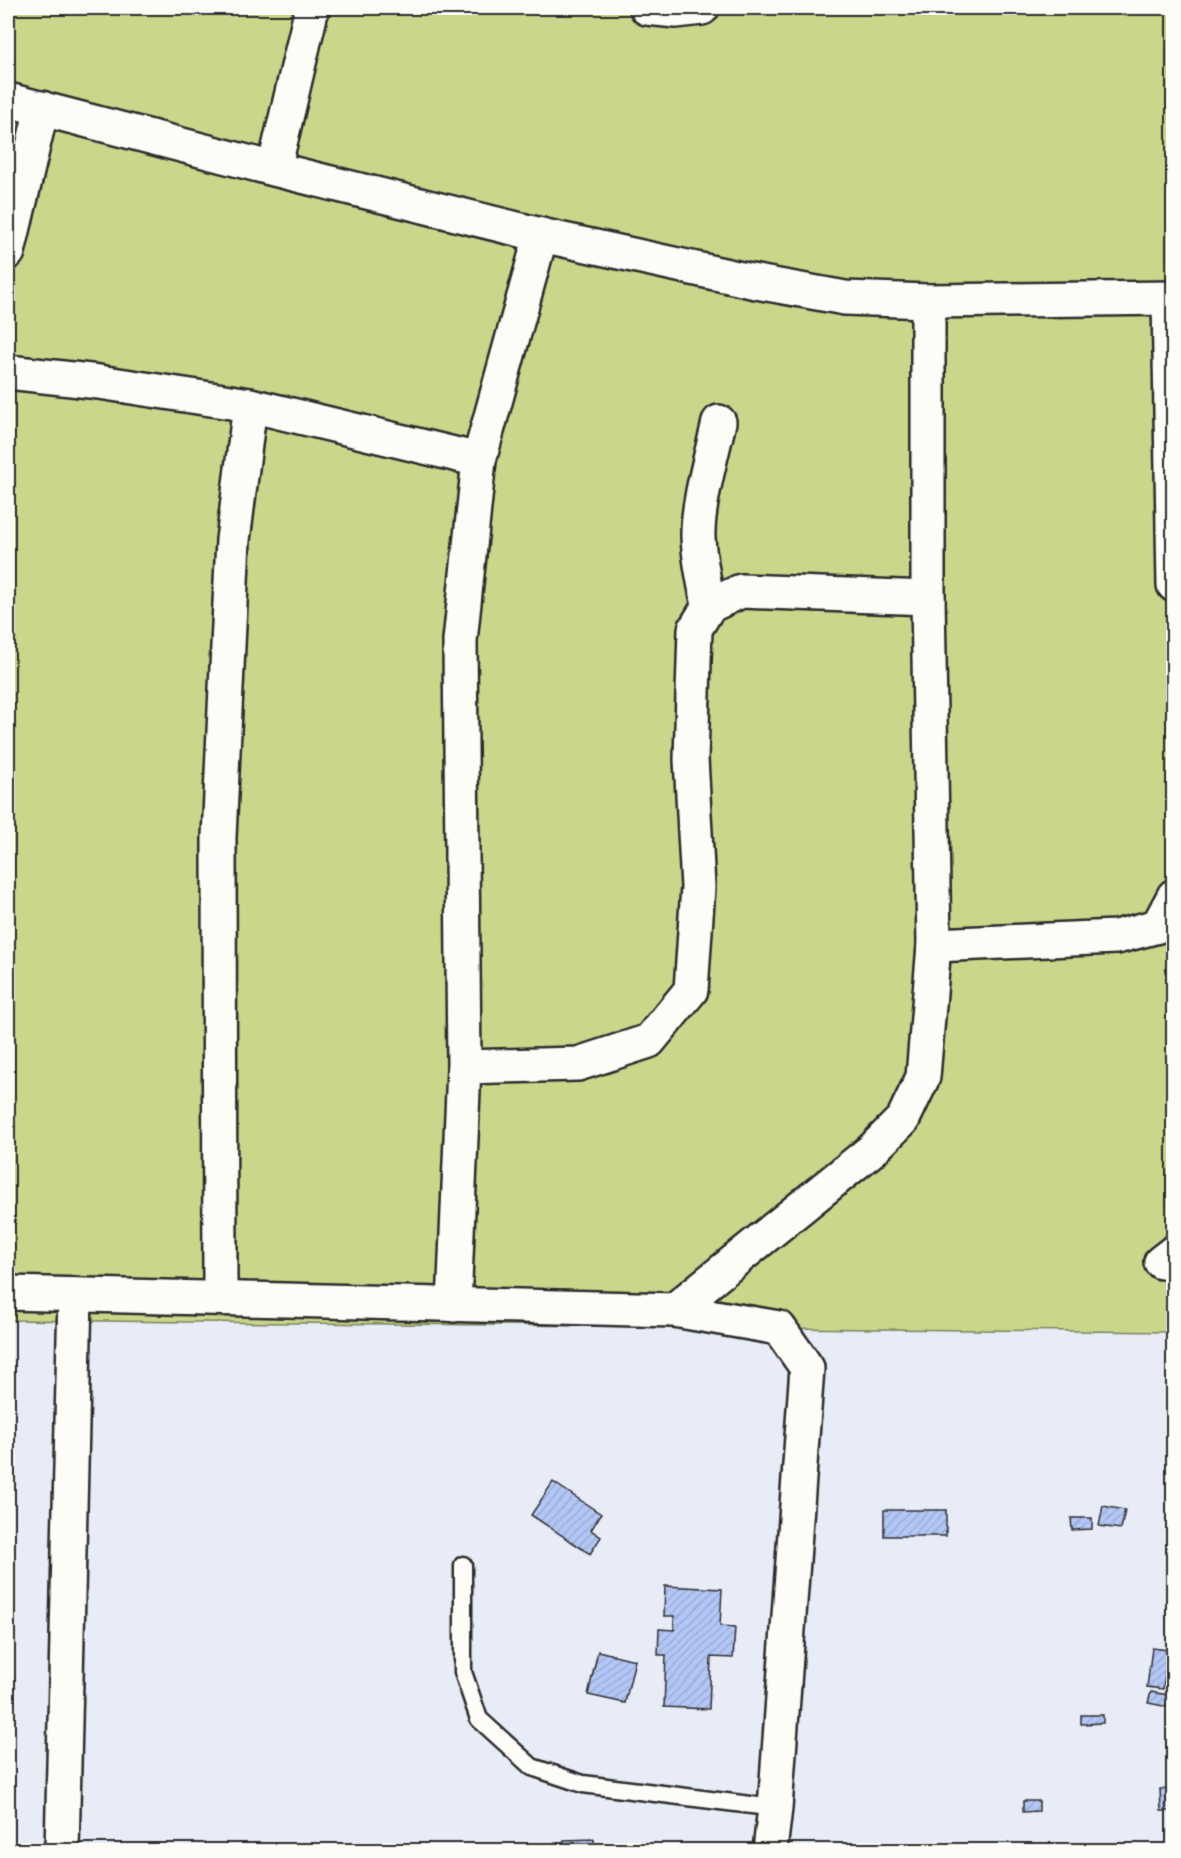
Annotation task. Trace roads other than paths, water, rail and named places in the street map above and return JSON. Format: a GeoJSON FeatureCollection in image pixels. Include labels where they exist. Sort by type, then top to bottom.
{"type":"FeatureCollection","features":[{"type":"Feature","properties":{"kind":"street"},"geometry":{"type":"LineString","coordinates":[[274,169],[312,8]]}},
{"type":"Feature","properties":{"kind":"street"},"geometry":{"type":"LineString","coordinates":[[647,8],[676,11],[702,8]]}},
{"type":"Feature","properties":{"kind":"street"},"geometry":{"type":"LineString","coordinates":[[8,100],[541,235],[752,281],[845,298],[928,301],[1171,298],[1173,585]]}},
{"type":"Feature","properties":{"kind":"street"},"geometry":{"type":"LineString","coordinates":[[8,252],[42,108]]}},
{"type":"Feature","properties":{"kind":"street"},"geometry":{"type":"LineString","coordinates":[[454,1305],[464,1067],[460,642],[478,460],[541,235]]}},
{"type":"Feature","properties":{"kind":"street"},"geometry":{"type":"LineString","coordinates":[[674,1310],[872,1150],[903,1119],[923,1077],[934,945],[928,598],[928,301]]}},
{"type":"Feature","properties":{"kind":"street"},"geometry":{"type":"LineString","coordinates":[[8,372],[99,382],[250,405],[478,460]]}},
{"type":"Feature","properties":{"kind":"street"},"geometry":{"type":"LineString","coordinates":[[220,1298],[219,837],[233,540],[250,405]]}},
{"type":"Feature","properties":{"kind":"street"},"geometry":{"type":"LineString","coordinates":[[709,606],[701,569],[698,535],[699,517],[719,422]]}},
{"type":"Feature","properties":{"kind":"street"},"geometry":{"type":"LineString","coordinates":[[464,1067],[578,1064],[649,1041],[691,990],[698,886],[691,759],[695,629],[709,606],[741,591],[928,598]]}},
{"type":"Feature","properties":{"kind":"street"},"geometry":{"type":"LineString","coordinates":[[934,945],[1116,937],[1158,926],[1173,896]]}},
{"type":"Feature","properties":{"kind":"street"},"geometry":{"type":"LineString","coordinates":[[8,1293],[674,1310],[779,1328],[807,1368],[770,1851]]}},
{"type":"Feature","properties":{"kind":"street"},"geometry":{"type":"LineString","coordinates":[[62,1851],[75,1295]]}},
{"type":"Feature","properties":{"kind":"lane"},"geometry":{"type":"LineString","coordinates":[[464,1565],[463,1672],[479,1719],[532,1767],[583,1784],[775,1809]]}}]}
